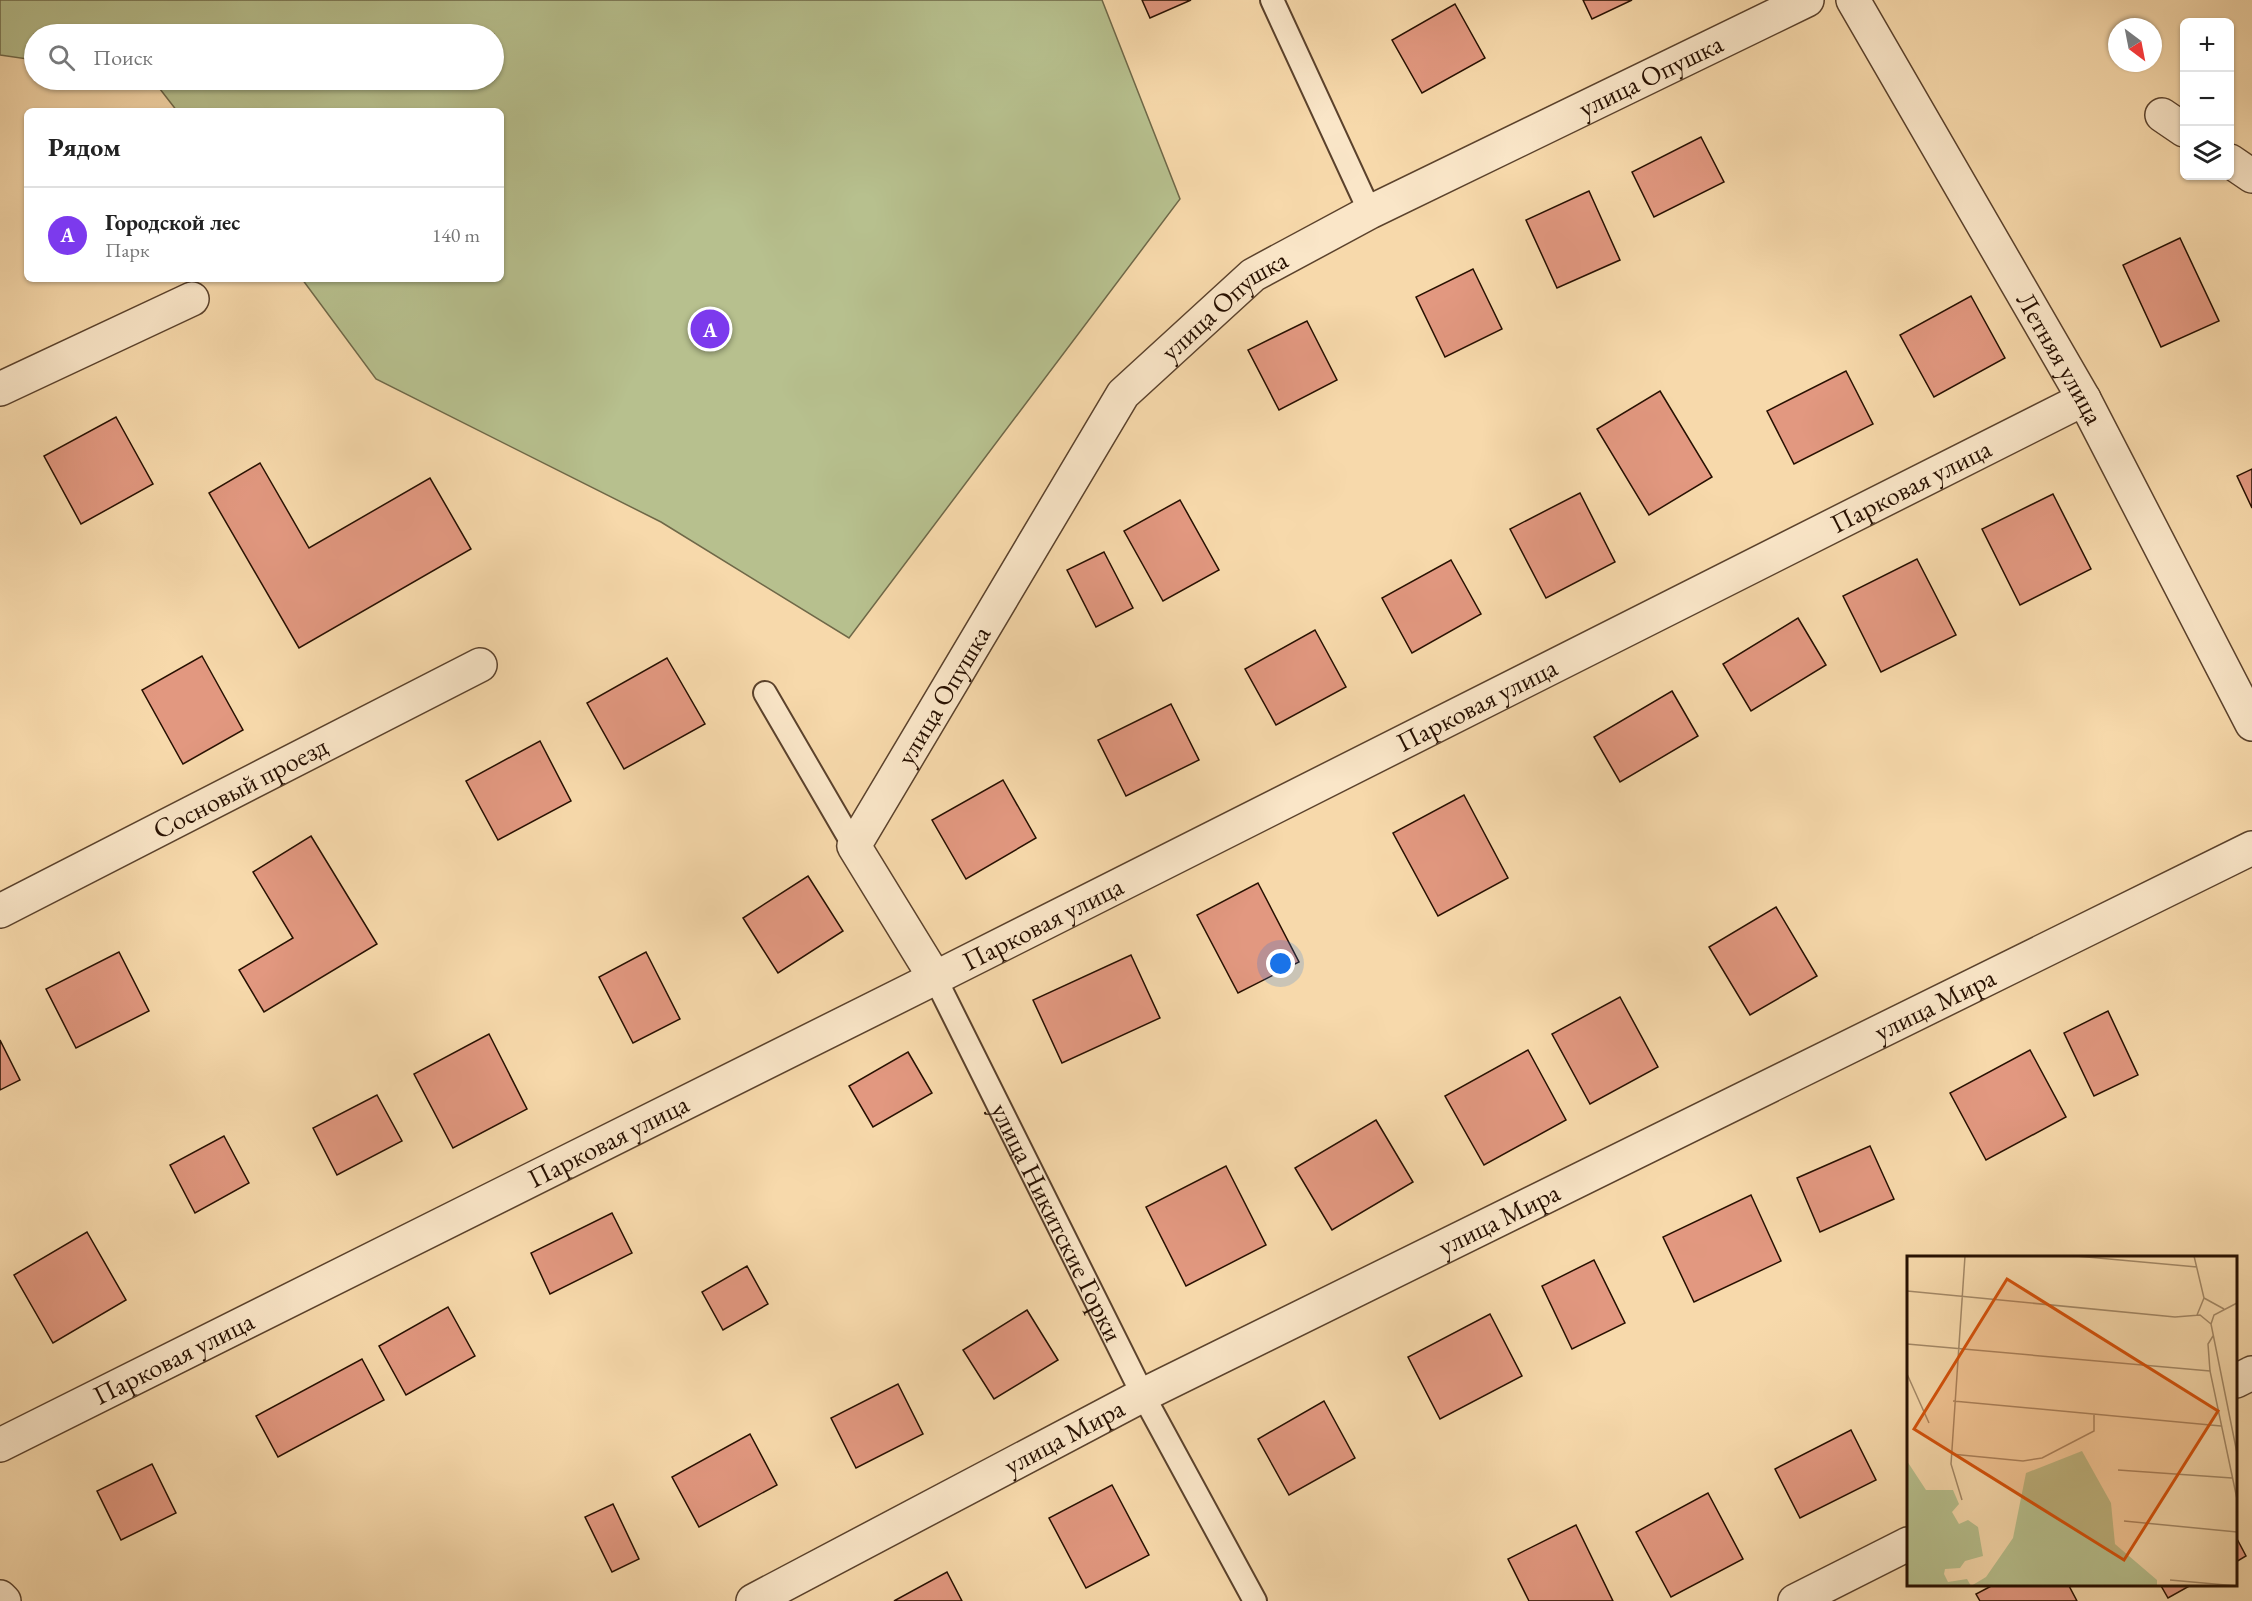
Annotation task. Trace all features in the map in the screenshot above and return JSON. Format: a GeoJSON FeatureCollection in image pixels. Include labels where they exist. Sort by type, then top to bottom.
{"type":"FeatureCollection","features":[{"type":"Feature","properties":{"kind":"street","name":"улица Опушка"},"geometry":{"type":"LineString","coordinates":[[854,846],[1123,394],[1253,275],[1370,212],[1807,0]]}},
{"type":"Feature","properties":{"kind":"street","name":"Летняя улица"},"geometry":{"type":"LineString","coordinates":[[1853,0],[2084,399],[2252,724]]}},
{"type":"Feature","properties":{"kind":"street"},"geometry":{"type":"LineString","coordinates":[[2234,164],[2252,176]]}},
{"type":"Feature","properties":{"kind":"street"},"geometry":{"type":"LineString","coordinates":[[0,389],[192,299]]}},
{"type":"Feature","properties":{"kind":"street","name":"Парковая улица"},"geometry":{"type":"LineString","coordinates":[[0,1445],[935,978],[2084,399]]}},
{"type":"Feature","properties":{"kind":"street","name":"Сосновый проезд"},"geometry":{"type":"LineString","coordinates":[[0,911],[480,665]]}},
{"type":"Feature","properties":{"kind":"street","name":"улица Никитские Горки"},"geometry":{"type":"LineString","coordinates":[[854,846],[935,978]]}},
{"type":"Feature","properties":{"kind":"street","name":"улица Мира"},"geometry":{"type":"LineString","coordinates":[[753,1601],[1143,1395],[2252,848]]}},
{"type":"Feature","properties":{"kind":"street"},"geometry":{"type":"LineString","coordinates":[[2237,1380],[2252,1373]]}},
{"type":"Feature","properties":{"kind":"street"},"geometry":{"type":"LineString","coordinates":[[1795,1601],[1907,1545]]}},
{"type":"Feature","properties":{"kind":"street"},"geometry":{"type":"LineString","coordinates":[[0,1597],[4,1601]]}},
{"type":"Feature","properties":{"kind":"lane"},"geometry":{"type":"LineString","coordinates":[[1272,0],[1370,212]]}},
{"type":"Feature","properties":{"kind":"lane"},"geometry":{"type":"LineString","coordinates":[[765,693],[854,846]]}},
{"type":"Feature","properties":{"kind":"lane","name":"улица Никитские Горки"},"geometry":{"type":"LineString","coordinates":[[935,978],[1143,1395],[1255,1601]]}},
{"type":"Feature","properties":{"kind":"green space"},"geometry":{"type":"Polygon","coordinates":[[[0,0],[1102,0],[1180,199],[849,638],[661,522],[376,379],[304,282],[504,282],[504,108],[175,108],[161,90],[504,90],[504,24],[24,24],[24,59],[0,55],[0,0]]]}},
{"type":"Feature","properties":{"kind":"building"},"geometry":{"type":"Polygon","coordinates":[[[1142,0],[1191,0],[1150,18],[1142,0]]]}},
{"type":"Feature","properties":{"kind":"building"},"geometry":{"type":"Polygon","coordinates":[[[1583,0],[1632,0],[1592,19],[1583,0]]]}},
{"type":"Feature","properties":{"kind":"building"},"geometry":{"type":"Polygon","coordinates":[[[1455,4],[1485,58],[1422,93],[1392,40],[1455,4]]]}},
{"type":"Feature","properties":{"kind":"building"},"geometry":{"type":"Polygon","coordinates":[[[1701,137],[1724,182],[1654,217],[1632,172],[1701,137]]]}},
{"type":"Feature","properties":{"kind":"building"},"geometry":{"type":"Polygon","coordinates":[[[1589,191],[1620,260],[1557,288],[1526,220],[1589,191]]]}},
{"type":"Feature","properties":{"kind":"building"},"geometry":{"type":"Polygon","coordinates":[[[2180,238],[2219,321],[2161,347],[2123,265],[2180,238]]]}},
{"type":"Feature","properties":{"kind":"building"},"geometry":{"type":"Polygon","coordinates":[[[1473,269],[1502,329],[1445,357],[1416,297],[1473,269]]]}},
{"type":"Feature","properties":{"kind":"building"},"geometry":{"type":"Polygon","coordinates":[[[1971,296],[2005,358],[1934,397],[1900,335],[1971,296]]]}},
{"type":"Feature","properties":{"kind":"building"},"geometry":{"type":"Polygon","coordinates":[[[1307,321],[1337,380],[1279,410],[1248,350],[1307,321]]]}},
{"type":"Feature","properties":{"kind":"building"},"geometry":{"type":"Polygon","coordinates":[[[1846,371],[1873,424],[1794,464],[1767,411],[1846,371]]]}},
{"type":"Feature","properties":{"kind":"building"},"geometry":{"type":"Polygon","coordinates":[[[1660,391],[1712,477],[1649,515],[1597,429],[1660,391]]]}},
{"type":"Feature","properties":{"kind":"building"},"geometry":{"type":"Polygon","coordinates":[[[116,417],[153,484],[81,524],[44,456],[116,417]]]}},
{"type":"Feature","properties":{"kind":"building"},"geometry":{"type":"Polygon","coordinates":[[[260,463],[309,548],[430,478],[471,549],[299,648],[209,493],[260,463]]]}},
{"type":"Feature","properties":{"kind":"building"},"geometry":{"type":"Polygon","coordinates":[[[2252,469],[2252,508],[2237,476],[2252,469]]]}},
{"type":"Feature","properties":{"kind":"building"},"geometry":{"type":"Polygon","coordinates":[[[1580,493],[1615,562],[1546,598],[1510,529],[1580,493]]]}},
{"type":"Feature","properties":{"kind":"building"},"geometry":{"type":"Polygon","coordinates":[[[2053,494],[2091,569],[2020,605],[1982,529],[2053,494]]]}},
{"type":"Feature","properties":{"kind":"building"},"geometry":{"type":"Polygon","coordinates":[[[1180,500],[1219,570],[1163,601],[1124,531],[1180,500]]]}},
{"type":"Feature","properties":{"kind":"building"},"geometry":{"type":"Polygon","coordinates":[[[1104,552],[1133,608],[1096,627],[1067,570],[1104,552]]]}},
{"type":"Feature","properties":{"kind":"building"},"geometry":{"type":"Polygon","coordinates":[[[1917,559],[1956,635],[1881,672],[1843,596],[1917,559]]]}},
{"type":"Feature","properties":{"kind":"building"},"geometry":{"type":"Polygon","coordinates":[[[1451,560],[1481,614],[1412,653],[1382,598],[1451,560]]]}},
{"type":"Feature","properties":{"kind":"building"},"geometry":{"type":"Polygon","coordinates":[[[1798,618],[1826,665],[1751,711],[1723,664],[1798,618]]]}},
{"type":"Feature","properties":{"kind":"building"},"geometry":{"type":"Polygon","coordinates":[[[1315,630],[1346,687],[1276,725],[1245,669],[1315,630]]]}},
{"type":"Feature","properties":{"kind":"building"},"geometry":{"type":"Polygon","coordinates":[[[202,656],[243,730],[183,764],[142,690],[202,656]]]}},
{"type":"Feature","properties":{"kind":"building"},"geometry":{"type":"Polygon","coordinates":[[[667,658],[705,724],[624,769],[587,703],[667,658]]]}},
{"type":"Feature","properties":{"kind":"building"},"geometry":{"type":"Polygon","coordinates":[[[1672,691],[1698,736],[1620,782],[1594,737],[1672,691]]]}},
{"type":"Feature","properties":{"kind":"building"},"geometry":{"type":"Polygon","coordinates":[[[1171,704],[1199,760],[1126,796],[1098,740],[1171,704]]]}},
{"type":"Feature","properties":{"kind":"building"},"geometry":{"type":"Polygon","coordinates":[[[540,741],[571,801],[498,840],[466,781],[540,741]]]}},
{"type":"Feature","properties":{"kind":"building"},"geometry":{"type":"Polygon","coordinates":[[[1003,780],[1036,838],[966,879],[932,820],[1003,780]]]}},
{"type":"Feature","properties":{"kind":"building"},"geometry":{"type":"Polygon","coordinates":[[[1464,795],[1508,878],[1438,916],[1393,833],[1464,795]]]}},
{"type":"Feature","properties":{"kind":"building"},"geometry":{"type":"Polygon","coordinates":[[[311,836],[377,944],[264,1012],[239,970],[293,938],[253,872],[311,836]]]}},
{"type":"Feature","properties":{"kind":"building"},"geometry":{"type":"Polygon","coordinates":[[[808,876],[843,931],[778,973],[743,918],[808,876]]]}},
{"type":"Feature","properties":{"kind":"building"},"geometry":{"type":"Polygon","coordinates":[[[1258,883],[1299,962],[1238,993],[1197,915],[1258,883]]]}},
{"type":"Feature","properties":{"kind":"building"},"geometry":{"type":"Polygon","coordinates":[[[1776,907],[1817,976],[1750,1015],[1709,947],[1776,907]]]}},
{"type":"Feature","properties":{"kind":"building"},"geometry":{"type":"Polygon","coordinates":[[[119,952],[149,1011],[76,1048],[46,989],[119,952]]]}},
{"type":"Feature","properties":{"kind":"building"},"geometry":{"type":"Polygon","coordinates":[[[646,952],[680,1019],[633,1043],[599,977],[646,952]]]}},
{"type":"Feature","properties":{"kind":"building"},"geometry":{"type":"Polygon","coordinates":[[[1131,955],[1160,1018],[1062,1063],[1033,1000],[1131,955]]]}},
{"type":"Feature","properties":{"kind":"building"},"geometry":{"type":"Polygon","coordinates":[[[1620,997],[1658,1067],[1590,1104],[1552,1034],[1620,997]]]}},
{"type":"Feature","properties":{"kind":"building"},"geometry":{"type":"Polygon","coordinates":[[[2108,1011],[2138,1075],[2094,1096],[2064,1033],[2108,1011]]]}},
{"type":"Feature","properties":{"kind":"building"},"geometry":{"type":"Polygon","coordinates":[[[489,1034],[527,1109],[453,1148],[414,1074],[489,1034]]]}},
{"type":"Feature","properties":{"kind":"building"},"geometry":{"type":"Polygon","coordinates":[[[0,1040],[20,1080],[0,1090],[0,1040]]]}},
{"type":"Feature","properties":{"kind":"building"},"geometry":{"type":"Polygon","coordinates":[[[1528,1050],[1566,1120],[1484,1165],[1445,1096],[1528,1050]]]}},
{"type":"Feature","properties":{"kind":"building"},"geometry":{"type":"Polygon","coordinates":[[[2030,1050],[2066,1117],[1986,1160],[1950,1093],[2030,1050]]]}},
{"type":"Feature","properties":{"kind":"building"},"geometry":{"type":"Polygon","coordinates":[[[908,1052],[932,1093],[873,1127],[849,1086],[908,1052]]]}},
{"type":"Feature","properties":{"kind":"building"},"geometry":{"type":"Polygon","coordinates":[[[377,1095],[402,1141],[337,1175],[313,1128],[377,1095]]]}},
{"type":"Feature","properties":{"kind":"building"},"geometry":{"type":"Polygon","coordinates":[[[1376,1120],[1413,1182],[1332,1230],[1295,1168],[1376,1120]]]}},
{"type":"Feature","properties":{"kind":"building"},"geometry":{"type":"Polygon","coordinates":[[[224,1136],[249,1183],[195,1213],[170,1165],[224,1136]]]}},
{"type":"Feature","properties":{"kind":"building"},"geometry":{"type":"Polygon","coordinates":[[[1870,1146],[1894,1199],[1820,1232],[1797,1178],[1870,1146]]]}},
{"type":"Feature","properties":{"kind":"building"},"geometry":{"type":"Polygon","coordinates":[[[1226,1166],[1266,1245],[1186,1286],[1146,1207],[1226,1166]]]}},
{"type":"Feature","properties":{"kind":"building"},"geometry":{"type":"Polygon","coordinates":[[[1751,1195],[1781,1261],[1694,1302],[1663,1237],[1751,1195]]]}},
{"type":"Feature","properties":{"kind":"building"},"geometry":{"type":"Polygon","coordinates":[[[612,1213],[632,1253],[550,1294],[531,1253],[612,1213]]]}},
{"type":"Feature","properties":{"kind":"building"},"geometry":{"type":"Polygon","coordinates":[[[87,1232],[126,1300],[53,1343],[14,1275],[87,1232]]]}},
{"type":"Feature","properties":{"kind":"building"},"geometry":{"type":"Polygon","coordinates":[[[1594,1260],[1625,1323],[1572,1349],[1542,1286],[1594,1260]]]}},
{"type":"Feature","properties":{"kind":"building"},"geometry":{"type":"Polygon","coordinates":[[[747,1266],[768,1304],[723,1330],[702,1292],[747,1266]]]}},
{"type":"Feature","properties":{"kind":"building"},"geometry":{"type":"Polygon","coordinates":[[[448,1307],[475,1356],[406,1395],[379,1346],[448,1307]]]}},
{"type":"Feature","properties":{"kind":"building"},"geometry":{"type":"Polygon","coordinates":[[[1027,1310],[1058,1360],[994,1399],[963,1350],[1027,1310]]]}},
{"type":"Feature","properties":{"kind":"building"},"geometry":{"type":"Polygon","coordinates":[[[1490,1314],[1522,1376],[1440,1419],[1408,1357],[1490,1314]]]}},
{"type":"Feature","properties":{"kind":"building"},"geometry":{"type":"Polygon","coordinates":[[[362,1359],[384,1400],[278,1457],[256,1416],[362,1359]]]}},
{"type":"Feature","properties":{"kind":"building"},"geometry":{"type":"Polygon","coordinates":[[[898,1384],[923,1434],[856,1468],[831,1418],[898,1384]]]}},
{"type":"Feature","properties":{"kind":"building"},"geometry":{"type":"Polygon","coordinates":[[[1324,1401],[1355,1458],[1289,1495],[1258,1439],[1324,1401]]]}},
{"type":"Feature","properties":{"kind":"building"},"geometry":{"type":"Polygon","coordinates":[[[1851,1430],[1876,1480],[1800,1518],[1775,1469],[1851,1430]]]}},
{"type":"Feature","properties":{"kind":"building"},"geometry":{"type":"Polygon","coordinates":[[[750,1434],[777,1485],[699,1527],[672,1477],[750,1434]]]}},
{"type":"Feature","properties":{"kind":"building"},"geometry":{"type":"Polygon","coordinates":[[[152,1464],[176,1513],[121,1540],[97,1491],[152,1464]]]}},
{"type":"Feature","properties":{"kind":"building"},"geometry":{"type":"Polygon","coordinates":[[[1112,1485],[1149,1555],[1086,1588],[1049,1518],[1112,1485]]]}},
{"type":"Feature","properties":{"kind":"building"},"geometry":{"type":"Polygon","coordinates":[[[1708,1493],[1743,1559],[1671,1597],[1636,1532],[1708,1493]]]}},
{"type":"Feature","properties":{"kind":"building"},"geometry":{"type":"Polygon","coordinates":[[[613,1504],[639,1559],[612,1572],[585,1517],[613,1504]]]}},
{"type":"Feature","properties":{"kind":"building"},"geometry":{"type":"Polygon","coordinates":[[[1576,1525],[1613,1601],[1529,1601],[1508,1559],[1576,1525]]]}},
{"type":"Feature","properties":{"kind":"building"},"geometry":{"type":"Polygon","coordinates":[[[2237,1539],[2246,1556],[2237,1561],[2237,1539]]]}},
{"type":"Feature","properties":{"kind":"building"},"geometry":{"type":"Polygon","coordinates":[[[947,1572],[962,1601],[894,1601],[947,1572]]]}},
{"type":"Feature","properties":{"kind":"building"},"geometry":{"type":"Polygon","coordinates":[[[1991,1586],[2069,1586],[2077,1601],[1980,1601],[1976,1594],[1991,1586]]]}},
{"type":"Feature","properties":{"kind":"building"},"geometry":{"type":"Polygon","coordinates":[[[2161,1586],[2189,1586],[2168,1598],[2161,1586]]]}},
{"type":"Feature","properties":{"kind":"place","name":"Городской лес"},"geometry":{"type":"Point","coordinates":[710,329]}}]}
